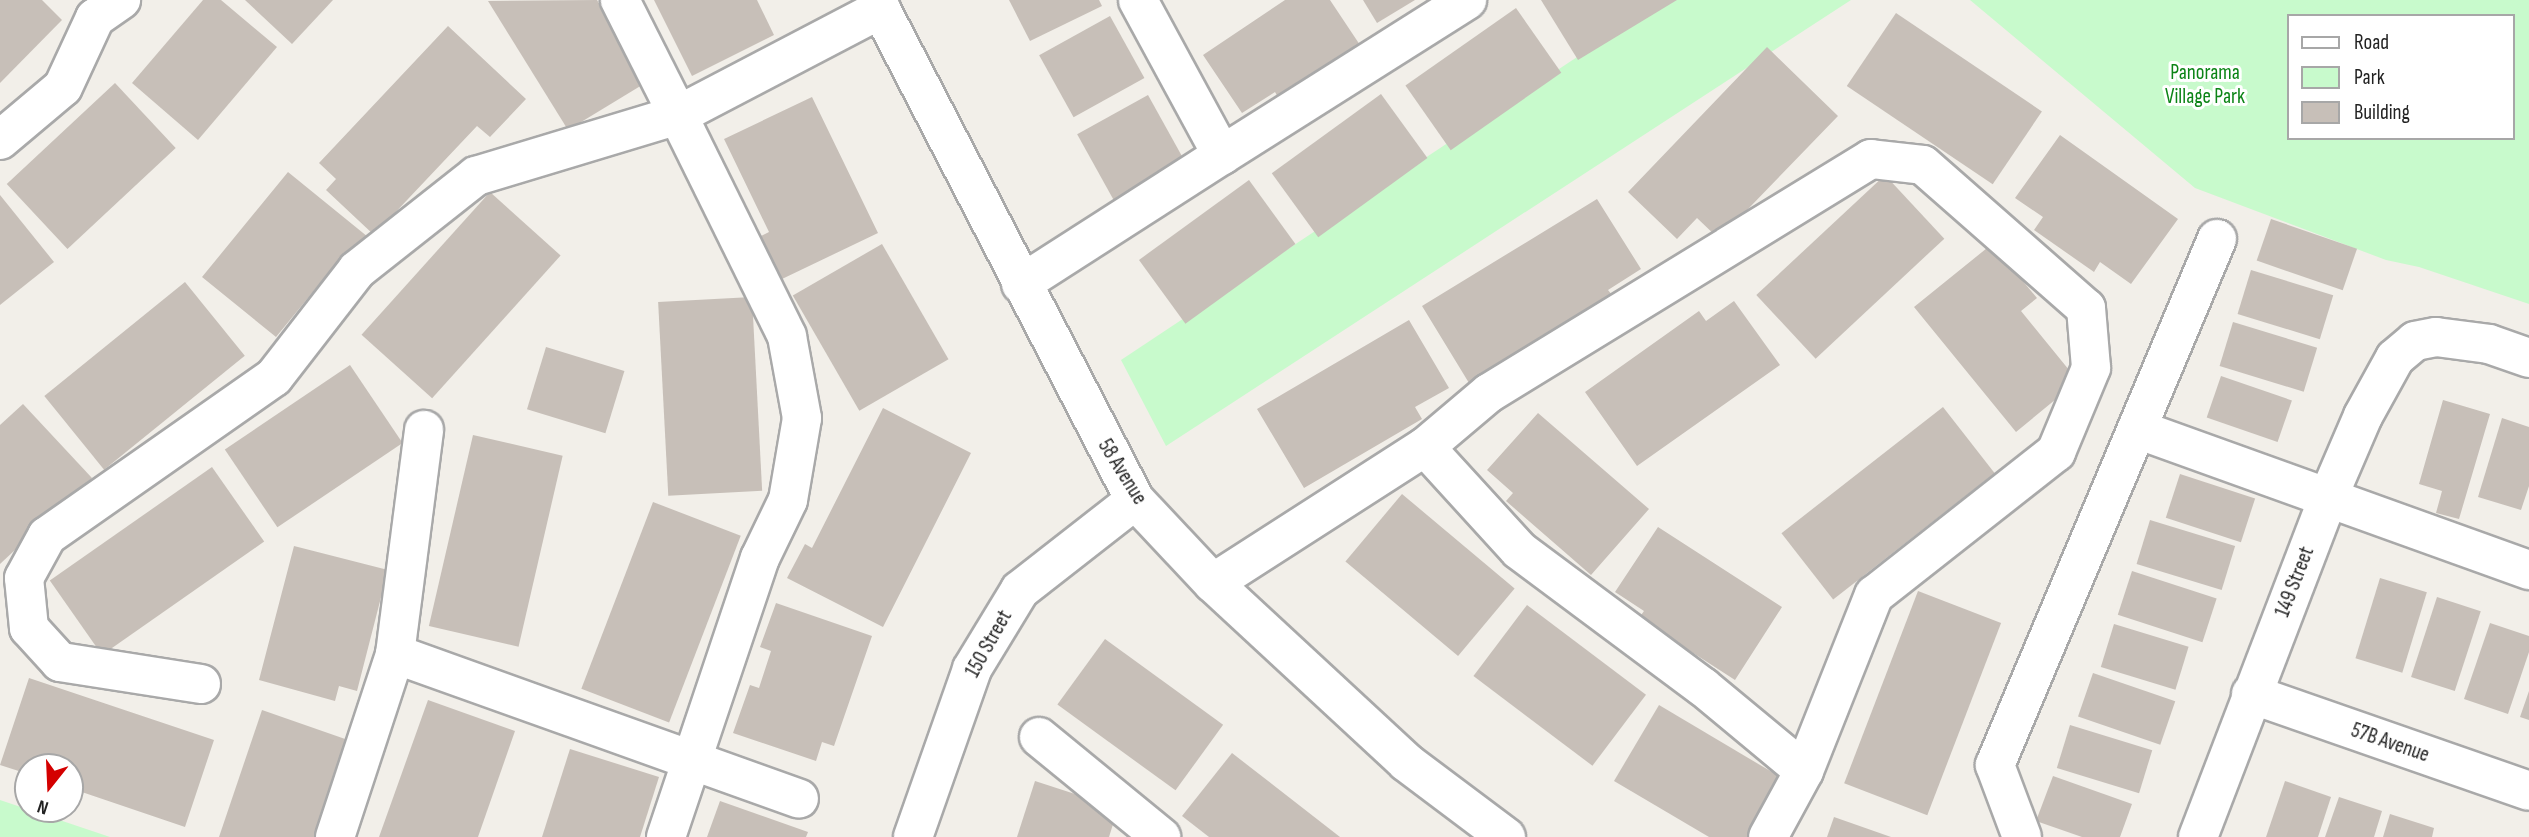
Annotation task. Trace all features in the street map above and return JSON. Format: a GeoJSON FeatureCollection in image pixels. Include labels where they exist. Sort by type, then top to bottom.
{"type":"FeatureCollection","features":[{"type":"Feature","properties":{"kind":"street"},"geometry":{"type":"LineString","coordinates":[[0,140],[63,87],[95,18],[121,0]]}},
{"type":"Feature","properties":{"kind":"street"},"geometry":{"type":"LineString","coordinates":[[620,0],[787,336],[803,418],[788,500],[760,558],[666,837]]}},
{"type":"Feature","properties":{"kind":"street"},"geometry":{"type":"LineString","coordinates":[[1138,0],[1222,155]]}},
{"type":"Feature","properties":{"kind":"street"},"geometry":{"type":"LineString","coordinates":[[1021,284],[1467,0]]}},
{"type":"Feature","properties":{"kind":"street"},"geometry":{"type":"LineString","coordinates":[[201,684],[60,662],[29,628],[24,578],[47,536],[274,377],[357,270],[476,176],[678,115],[879,4]]}},
{"type":"Feature","properties":{"kind":"street","name":"58 Avenue"},"geometry":{"type":"LineString","coordinates":[[879,4],[1021,284],[1135,500],[1213,583],[1406,762],[1506,837]]}},
{"type":"Feature","properties":{"kind":"street"},"geometry":{"type":"LineString","coordinates":[[1213,583],[1425,447],[1489,393],[1871,159],[1923,165],[2086,308],[2091,368],[2056,452],[1874,595],[1804,771],[1768,837]]}},
{"type":"Feature","properties":{"kind":"street"},"geometry":{"type":"LineString","coordinates":[[2022,837],[1995,765],[2217,239]]}},
{"type":"Feature","properties":{"kind":"street","name":"149 Street"},"geometry":{"type":"LineString","coordinates":[[2198,837],[2329,495],[2363,416],[2395,358],[2415,341],[2459,338],[2529,358]]}},
{"type":"Feature","properties":{"kind":"street"},"geometry":{"type":"LineString","coordinates":[[2137,429],[2329,495],[2529,570]]}},
{"type":"Feature","properties":{"kind":"street"},"geometry":{"type":"LineString","coordinates":[[335,837],[395,654],[424,430]]}},
{"type":"Feature","properties":{"kind":"street"},"geometry":{"type":"LineString","coordinates":[[1425,447],[1519,550],[1703,687],[1804,771]]}},
{"type":"Feature","properties":{"kind":"street","name":"150 Street"},"geometry":{"type":"LineString","coordinates":[[913,837],[972,669],[1020,590],[1135,500]]}},
{"type":"Feature","properties":{"kind":"street"},"geometry":{"type":"LineString","coordinates":[[395,654],[799,799]]}},
{"type":"Feature","properties":{"kind":"street","name":"57B Avenue"},"geometry":{"type":"LineString","coordinates":[[2251,694],[2529,792]]}},
{"type":"Feature","properties":{"kind":"street"},"geometry":{"type":"LineString","coordinates":[[1039,737],[1161,837]]}},
{"type":"Feature","properties":{"kind":"green space"},"geometry":{"type":"Polygon","coordinates":[[[1663,0],[1851,0],[1166,446],[1121,360],[1663,0]]]}},
{"type":"Feature","properties":{"kind":"green space","name":"Panorama Village Park"},"geometry":{"type":"Polygon","coordinates":[[[1970,0],[2529,0],[2529,304],[2419,267],[2386,260],[2195,188],[1970,0]]]}},
{"type":"Feature","properties":{"kind":"green space"},"geometry":{"type":"Polygon","coordinates":[[[0,800],[14,805],[14,823],[68,823],[110,837],[0,837],[0,800]]]}},
{"type":"Feature","properties":{"kind":"building"},"geometry":{"type":"Polygon","coordinates":[[[0,0],[42,0],[62,20],[0,83],[0,0]]]}},
{"type":"Feature","properties":{"kind":"building"},"geometry":{"type":"Polygon","coordinates":[[[203,0],[221,0],[277,47],[198,140],[132,83],[203,0]]]}},
{"type":"Feature","properties":{"kind":"building"},"geometry":{"type":"Polygon","coordinates":[[[245,0],[333,0],[292,44],[245,0]]]}},
{"type":"Feature","properties":{"kind":"building"},"geometry":{"type":"Polygon","coordinates":[[[597,0],[647,82],[568,130],[488,1],[597,0]]]}},
{"type":"Feature","properties":{"kind":"building"},"geometry":{"type":"Polygon","coordinates":[[[654,0],[757,0],[774,35],[692,76],[654,0]]]}},
{"type":"Feature","properties":{"kind":"building"},"geometry":{"type":"Polygon","coordinates":[[[1009,0],[1099,0],[1102,6],[1030,41],[1009,0]]]}},
{"type":"Feature","properties":{"kind":"building"},"geometry":{"type":"Polygon","coordinates":[[[1285,0],[1330,0],[1362,48],[1281,102],[1275,92],[1242,113],[1203,55],[1285,0]]]}},
{"type":"Feature","properties":{"kind":"building"},"geometry":{"type":"Polygon","coordinates":[[[1363,0],[1415,0],[1377,23],[1363,0]]]}},
{"type":"Feature","properties":{"kind":"building"},"geometry":{"type":"Polygon","coordinates":[[[1541,0],[1677,0],[1578,60],[1541,0]]]}},
{"type":"Feature","properties":{"kind":"building"},"geometry":{"type":"Polygon","coordinates":[[[1516,8],[1561,73],[1451,150],[1405,85],[1516,8]]]}},
{"type":"Feature","properties":{"kind":"building"},"geometry":{"type":"Polygon","coordinates":[[[1896,13],[2042,111],[1993,184],[1847,86],[1896,13]]]}},
{"type":"Feature","properties":{"kind":"building"},"geometry":{"type":"Polygon","coordinates":[[[1110,16],[1144,78],[1074,117],[1039,55],[1110,16]]]}},
{"type":"Feature","properties":{"kind":"building"},"geometry":{"type":"Polygon","coordinates":[[[448,26],[526,99],[490,137],[477,126],[374,235],[326,190],[336,179],[319,163],[448,26]]]}},
{"type":"Feature","properties":{"kind":"building"},"geometry":{"type":"Polygon","coordinates":[[[1767,47],[1838,116],[1719,239],[1697,218],[1677,239],[1628,192],[1767,47]]]}},
{"type":"Feature","properties":{"kind":"building"},"geometry":{"type":"Polygon","coordinates":[[[115,83],[176,148],[67,249],[7,184],[115,83]]]}},
{"type":"Feature","properties":{"kind":"building"},"geometry":{"type":"Polygon","coordinates":[[[1381,94],[1427,158],[1318,237],[1272,173],[1381,94]]]}},
{"type":"Feature","properties":{"kind":"building"},"geometry":{"type":"Polygon","coordinates":[[[1148,95],[1185,162],[1114,202],[1077,134],[1148,95]]]}},
{"type":"Feature","properties":{"kind":"building"},"geometry":{"type":"Polygon","coordinates":[[[812,97],[878,233],[782,279],[761,236],[769,232],[724,139],[812,97]]]}},
{"type":"Feature","properties":{"kind":"building"},"geometry":{"type":"Polygon","coordinates":[[[2060,135],[2178,219],[2131,284],[2100,262],[2094,272],[2034,230],[2043,217],[2015,198],[2060,135]]]}},
{"type":"Feature","properties":{"kind":"building"},"geometry":{"type":"Polygon","coordinates":[[[288,172],[368,237],[336,276],[330,271],[276,337],[202,277],[288,172]]]}},
{"type":"Feature","properties":{"kind":"building"},"geometry":{"type":"Polygon","coordinates":[[[1885,175],[1944,239],[1816,359],[1756,295],[1885,175]]]}},
{"type":"Feature","properties":{"kind":"building"},"geometry":{"type":"Polygon","coordinates":[[[1249,180],[1295,244],[1185,324],[1139,260],[1249,180]]]}},
{"type":"Feature","properties":{"kind":"building"},"geometry":{"type":"Polygon","coordinates":[[[490,192],[561,256],[432,398],[362,335],[490,192]]]}},
{"type":"Feature","properties":{"kind":"building"},"geometry":{"type":"Polygon","coordinates":[[[0,195],[54,262],[0,305],[0,195]]]}},
{"type":"Feature","properties":{"kind":"building"},"geometry":{"type":"Polygon","coordinates":[[[1597,199],[1641,269],[1608,290],[1612,295],[1469,383],[1422,306],[1597,199]]]}},
{"type":"Feature","properties":{"kind":"building"},"geometry":{"type":"Polygon","coordinates":[[[2271,219],[2357,249],[2343,290],[2257,261],[2271,219]]]}},
{"type":"Feature","properties":{"kind":"building"},"geometry":{"type":"Polygon","coordinates":[[[882,244],[948,359],[859,411],[793,296],[882,244]]]}},
{"type":"Feature","properties":{"kind":"building"},"geometry":{"type":"Polygon","coordinates":[[[1992,244],[2037,298],[2021,311],[2078,381],[2016,432],[1914,307],[1992,244]]]}},
{"type":"Feature","properties":{"kind":"building"},"geometry":{"type":"Polygon","coordinates":[[[2251,270],[2333,295],[2320,339],[2238,314],[2251,270]]]}},
{"type":"Feature","properties":{"kind":"building"},"geometry":{"type":"Polygon","coordinates":[[[185,282],[245,356],[104,470],[44,396],[185,282]]]}},
{"type":"Feature","properties":{"kind":"building"},"geometry":{"type":"Polygon","coordinates":[[[752,297],[762,491],[668,496],[658,302],[752,297]]]}},
{"type":"Feature","properties":{"kind":"building"},"geometry":{"type":"Polygon","coordinates":[[[1734,301],[1780,365],[1637,466],[1585,392],[1699,311],[1706,321],[1734,301]]]}},
{"type":"Feature","properties":{"kind":"building"},"geometry":{"type":"Polygon","coordinates":[[[1409,320],[1449,388],[1415,407],[1422,419],[1304,488],[1257,409],[1409,320]]]}},
{"type":"Feature","properties":{"kind":"building"},"geometry":{"type":"Polygon","coordinates":[[[2233,322],[2317,348],[2304,392],[2220,366],[2233,322]]]}},
{"type":"Feature","properties":{"kind":"building"},"geometry":{"type":"Polygon","coordinates":[[[546,347],[624,371],[605,433],[527,409],[546,347]]]}},
{"type":"Feature","properties":{"kind":"building"},"geometry":{"type":"Polygon","coordinates":[[[350,365],[403,443],[277,527],[225,449],[350,365]]]}},
{"type":"Feature","properties":{"kind":"building"},"geometry":{"type":"Polygon","coordinates":[[[2221,376],[2292,400],[2278,442],[2207,418],[2221,376]]]}},
{"type":"Feature","properties":{"kind":"building"},"geometry":{"type":"Polygon","coordinates":[[[2443,400],[2490,414],[2459,519],[2436,513],[2442,491],[2419,484],[2443,400]]]}},
{"type":"Feature","properties":{"kind":"building"},"geometry":{"type":"Polygon","coordinates":[[[23,404],[92,478],[0,564],[0,425],[23,404]]]}},
{"type":"Feature","properties":{"kind":"building"},"geometry":{"type":"Polygon","coordinates":[[[1943,407],[1995,473],[1833,599],[1781,533],[1943,407]]]}},
{"type":"Feature","properties":{"kind":"building"},"geometry":{"type":"Polygon","coordinates":[[[883,408],[971,453],[883,627],[787,578],[805,544],[812,548],[883,408]]]}},
{"type":"Feature","properties":{"kind":"building"},"geometry":{"type":"Polygon","coordinates":[[[1538,413],[1649,509],[1591,575],[1506,501],[1513,493],[1487,470],[1538,413]]]}},
{"type":"Feature","properties":{"kind":"building"},"geometry":{"type":"Polygon","coordinates":[[[2502,418],[2529,427],[2529,486],[2521,510],[2478,497],[2502,418]]]}},
{"type":"Feature","properties":{"kind":"building"},"geometry":{"type":"Polygon","coordinates":[[[473,435],[563,456],[519,647],[429,626],[473,435]]]}},
{"type":"Feature","properties":{"kind":"building"},"geometry":{"type":"Polygon","coordinates":[[[212,467],[264,542],[102,655],[50,581],[212,467]]]}},
{"type":"Feature","properties":{"kind":"building"},"geometry":{"type":"Polygon","coordinates":[[[2180,474],[2255,498],[2241,542],[2166,518],[2180,474]]]}},
{"type":"Feature","properties":{"kind":"building"},"geometry":{"type":"Polygon","coordinates":[[[1402,494],[1515,588],[1458,656],[1345,561],[1402,494]]]}},
{"type":"Feature","properties":{"kind":"building"},"geometry":{"type":"Polygon","coordinates":[[[653,502],[741,536],[669,722],[581,689],[653,502]]]}},
{"type":"Feature","properties":{"kind":"building"},"geometry":{"type":"Polygon","coordinates":[[[2150,520],[2235,546],[2222,590],[2137,564],[2150,520]]]}},
{"type":"Feature","properties":{"kind":"building"},"geometry":{"type":"Polygon","coordinates":[[[1658,527],[1782,607],[1735,680],[1639,618],[1644,611],[1615,592],[1658,527]]]}},
{"type":"Feature","properties":{"kind":"building"},"geometry":{"type":"Polygon","coordinates":[[[294,546],[388,570],[357,691],[339,686],[335,701],[259,680],[294,546]]]}},
{"type":"Feature","properties":{"kind":"building"},"geometry":{"type":"Polygon","coordinates":[[[2132,571],[2217,599],[2202,642],[2118,615],[2132,571]]]}},
{"type":"Feature","properties":{"kind":"building"},"geometry":{"type":"Polygon","coordinates":[[[2380,578],[2427,592],[2402,673],[2355,658],[2380,578]]]}},
{"type":"Feature","properties":{"kind":"building"},"geometry":{"type":"Polygon","coordinates":[[[1918,591],[2001,623],[1927,815],[1844,783],[1918,591]]]}},
{"type":"Feature","properties":{"kind":"building"},"geometry":{"type":"Polygon","coordinates":[[[2437,597],[2481,611],[2455,691],[2411,677],[2437,597]]]}},
{"type":"Feature","properties":{"kind":"building"},"geometry":{"type":"Polygon","coordinates":[[[776,603],[872,636],[834,746],[822,742],[816,761],[733,733],[750,685],[759,688],[771,651],[760,647],[776,603]]]}},
{"type":"Feature","properties":{"kind":"building"},"geometry":{"type":"Polygon","coordinates":[[[1527,605],[1646,695],[1592,766],[1473,676],[1527,605]]]}},
{"type":"Feature","properties":{"kind":"building"},"geometry":{"type":"Polygon","coordinates":[[[2490,623],[2529,636],[2529,652],[2508,714],[2464,699],[2490,623]]]}},
{"type":"Feature","properties":{"kind":"building"},"geometry":{"type":"Polygon","coordinates":[[[2114,624],[2189,647],[2175,690],[2101,667],[2114,624]]]}},
{"type":"Feature","properties":{"kind":"building"},"geometry":{"type":"Polygon","coordinates":[[[1105,639],[1223,725],[1176,790],[1057,705],[1105,639]]]}},
{"type":"Feature","properties":{"kind":"building"},"geometry":{"type":"Polygon","coordinates":[[[2093,673],[2175,701],[2160,745],[2078,716],[2093,673]]]}},
{"type":"Feature","properties":{"kind":"building"},"geometry":{"type":"Polygon","coordinates":[[[29,678],[214,740],[185,827],[84,793],[84,753],[14,753],[14,770],[0,765],[29,678]]]}},
{"type":"Feature","properties":{"kind":"building"},"geometry":{"type":"Polygon","coordinates":[[[2529,691],[2529,720],[2520,717],[2529,691]]]}},
{"type":"Feature","properties":{"kind":"building"},"geometry":{"type":"Polygon","coordinates":[[[428,700],[515,731],[478,837],[379,837],[428,700]]]}},
{"type":"Feature","properties":{"kind":"building"},"geometry":{"type":"Polygon","coordinates":[[[1659,705],[1787,781],[1753,837],[1709,837],[1614,781],[1659,705]]]}},
{"type":"Feature","properties":{"kind":"building"},"geometry":{"type":"Polygon","coordinates":[[[262,710],[348,740],[315,837],[219,837],[262,710]]]}},
{"type":"Feature","properties":{"kind":"building"},"geometry":{"type":"Polygon","coordinates":[[[2070,725],[2152,750],[2139,793],[2057,768],[2070,725]]]}},
{"type":"Feature","properties":{"kind":"building"},"geometry":{"type":"Polygon","coordinates":[[[570,749],[659,777],[640,837],[542,837],[570,749]]]}},
{"type":"Feature","properties":{"kind":"building"},"geometry":{"type":"Polygon","coordinates":[[[1232,753],[1340,837],[1209,837],[1182,816],[1232,753]]]}},
{"type":"Feature","properties":{"kind":"building"},"geometry":{"type":"Polygon","coordinates":[[[2053,776],[2132,804],[2120,837],[2082,837],[2036,821],[2053,776]]]}},
{"type":"Feature","properties":{"kind":"building"},"geometry":{"type":"Polygon","coordinates":[[[1035,781],[1118,808],[1109,837],[1017,837],[1035,781]]]}},
{"type":"Feature","properties":{"kind":"building"},"geometry":{"type":"Polygon","coordinates":[[[2285,781],[2331,797],[2318,837],[2266,837],[2285,781]]]}},
{"type":"Feature","properties":{"kind":"building"},"geometry":{"type":"Polygon","coordinates":[[[2339,797],[2382,811],[2374,837],[2325,837],[2339,797]]]}},
{"type":"Feature","properties":{"kind":"building"},"geometry":{"type":"Polygon","coordinates":[[[720,801],[808,832],[806,837],[707,837],[720,801]]]}},
{"type":"Feature","properties":{"kind":"building"},"geometry":{"type":"Polygon","coordinates":[[[2390,814],[2434,828],[2432,837],[2383,837],[2390,814]]]}},
{"type":"Feature","properties":{"kind":"building"},"geometry":{"type":"Polygon","coordinates":[[[1834,817],[1891,837],[1827,837],[1834,817]]]}}]}
